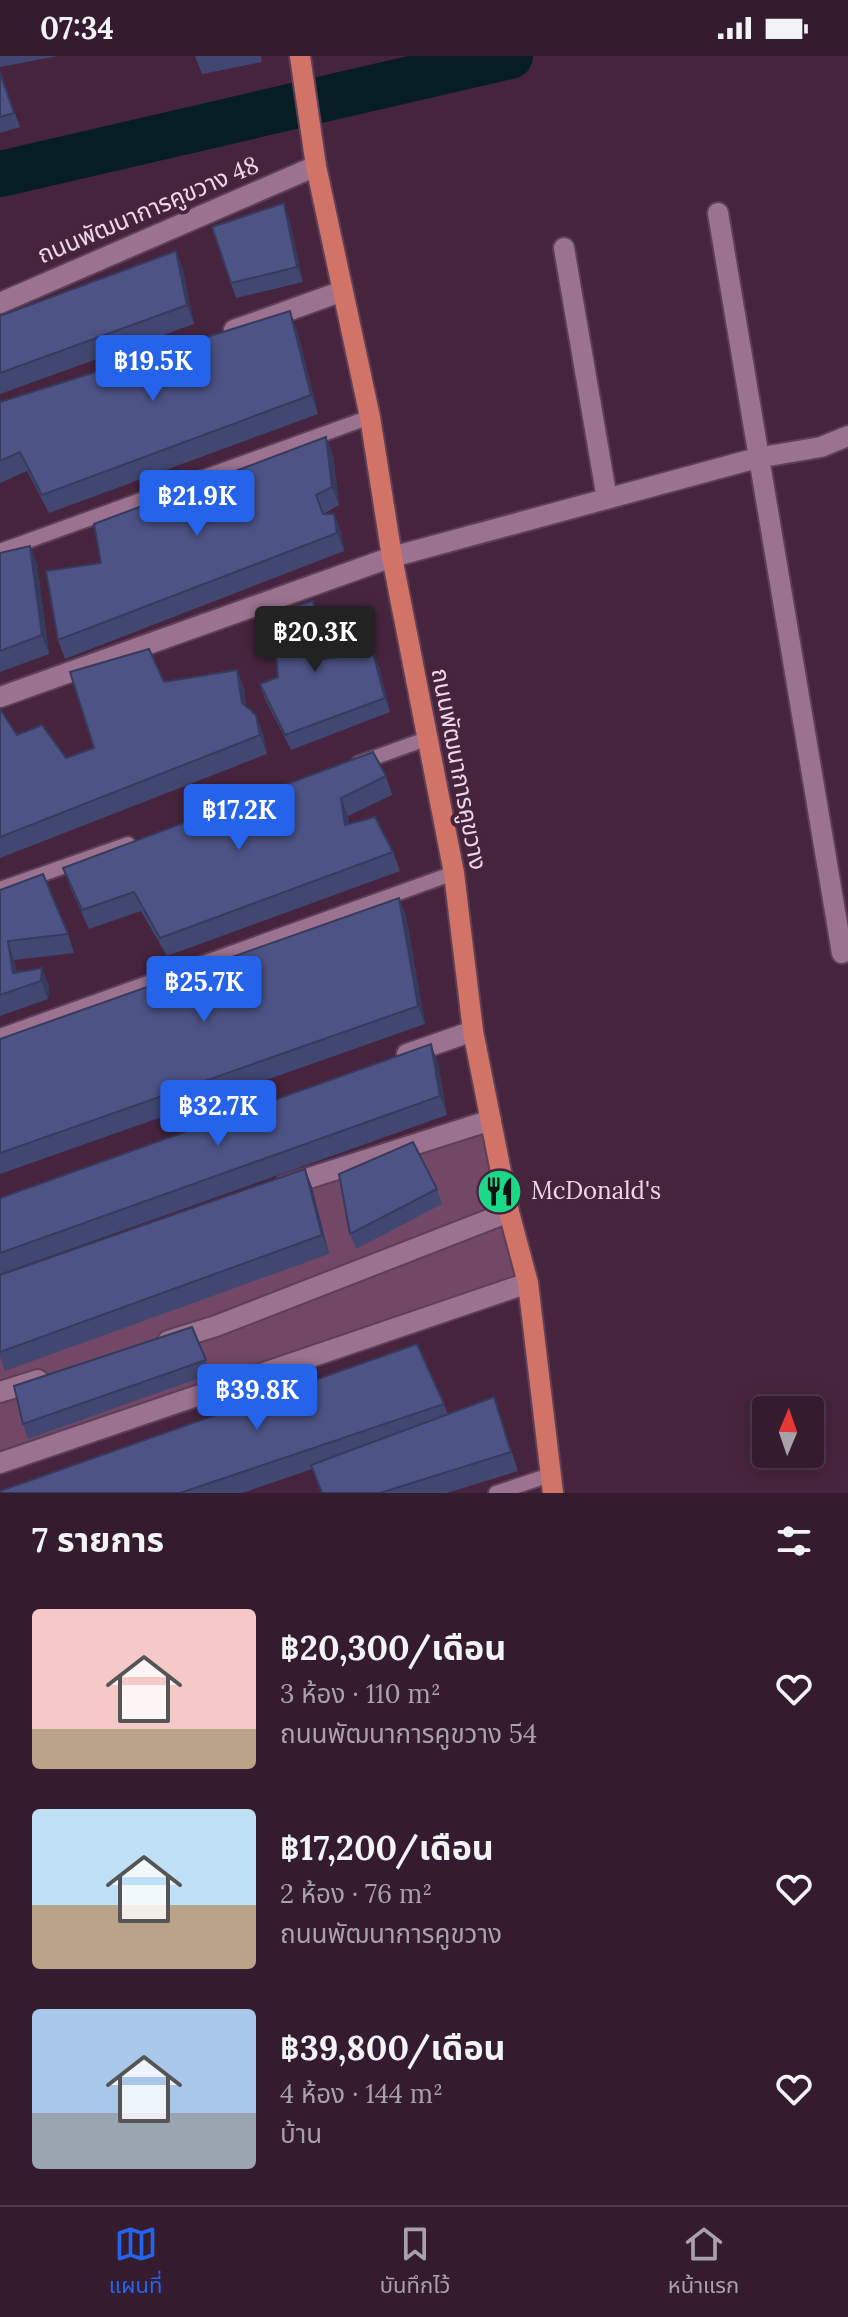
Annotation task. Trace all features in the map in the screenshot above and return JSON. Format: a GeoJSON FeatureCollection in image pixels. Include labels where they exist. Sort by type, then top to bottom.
{"type":"FeatureCollection","features":[{"type":"Feature","properties":{"kind":"main road","name":"ถนนพัฒนาการคูขวาง"},"geometry":{"type":"LineString","coordinates":[[300,56],[316,166],[340,292],[370,417],[392,557],[454,873],[473,1031],[509,1212],[528,1283],[551,1484]]}},
{"type":"Feature","properties":{"kind":"street","name":"ถนนพัฒนาการคูขวาง 48"},"geometry":{"type":"LineString","coordinates":[[0,303],[316,166]]}},
{"type":"Feature","properties":{"kind":"street"},"geometry":{"type":"LineString","coordinates":[[718,213],[842,953]]}},
{"type":"Feature","properties":{"kind":"street"},"geometry":{"type":"LineString","coordinates":[[564,248],[607,499]]}},
{"type":"Feature","properties":{"kind":"street"},"geometry":{"type":"LineString","coordinates":[[222,335],[340,292]]}},
{"type":"Feature","properties":{"kind":"street"},"geometry":{"type":"LineString","coordinates":[[0,697],[392,557],[757,458],[821,447],[848,436]]}},
{"type":"Feature","properties":{"kind":"street"},"geometry":{"type":"LineString","coordinates":[[385,1062],[473,1031]]}},
{"type":"Feature","properties":{"kind":"street"},"geometry":{"type":"LineString","coordinates":[[265,1193],[491,1120]]}},
{"type":"Feature","properties":{"kind":"street"},"geometry":{"type":"LineString","coordinates":[[144,1348],[216,1326],[509,1212]]}},
{"type":"Feature","properties":{"kind":"street"},"geometry":{"type":"LineString","coordinates":[[0,1463],[528,1283]]}},
{"type":"Feature","properties":{"kind":"street"},"geometry":{"type":"LineString","coordinates":[[0,1392],[58,1374]]}},
{"type":"Feature","properties":{"kind":"lane"},"geometry":{"type":"LineString","coordinates":[[0,551],[370,417]]}},
{"type":"Feature","properties":{"kind":"lane"},"geometry":{"type":"LineString","coordinates":[[338,770],[426,739]]}},
{"type":"Feature","properties":{"kind":"lane"},"geometry":{"type":"LineString","coordinates":[[0,889],[147,838]]}},
{"type":"Feature","properties":{"kind":"lane"},"geometry":{"type":"LineString","coordinates":[[0,1036],[454,873]]}},
{"type":"Feature","properties":{"kind":"lane"},"geometry":{"type":"LineString","coordinates":[[496,1493],[551,1484]]}},
{"type":"Feature","properties":{"kind":"shaded area"},"geometry":{"type":"Polygon","coordinates":[[[491,1120],[528,1283],[0,1463],[0,1278],[491,1120]]]}},
{"type":"Feature","properties":{"kind":"building"},"geometry":{"type":"Polygon","coordinates":[[[0,73],[14,113],[0,117],[0,73]]]}},
{"type":"Feature","properties":{"kind":"building"},"geometry":{"type":"Polygon","coordinates":[[[284,203],[297,267],[231,283],[212,227],[284,203]]]}},
{"type":"Feature","properties":{"kind":"building"},"geometry":{"type":"Polygon","coordinates":[[[176,251],[187,305],[0,373],[0,316],[176,251]]]}},
{"type":"Feature","properties":{"kind":"building"},"geometry":{"type":"Polygon","coordinates":[[[290,311],[311,395],[42,495],[20,452],[0,461],[0,402],[290,311]]]}},
{"type":"Feature","properties":{"kind":"building"},"geometry":{"type":"Polygon","coordinates":[[[326,437],[332,487],[316,495],[323,514],[334,514],[337,533],[58,640],[46,571],[101,563],[94,524],[326,437]]]}},
{"type":"Feature","properties":{"kind":"building"},"geometry":{"type":"Polygon","coordinates":[[[30,546],[42,635],[0,651],[0,553],[30,546]]]}},
{"type":"Feature","properties":{"kind":"building"},"geometry":{"type":"Polygon","coordinates":[[[313,601],[324,659],[373,653],[385,698],[285,735],[260,684],[278,677],[272,613],[313,601]]]}},
{"type":"Feature","properties":{"kind":"building"},"geometry":{"type":"Polygon","coordinates":[[[149,649],[164,682],[237,670],[242,703],[256,715],[260,735],[0,837],[0,709],[17,735],[42,725],[66,758],[94,748],[70,672],[149,649]]]}},
{"type":"Feature","properties":{"kind":"building"},"geometry":{"type":"Polygon","coordinates":[[[373,752],[386,776],[341,798],[345,825],[375,817],[393,852],[160,938],[134,892],[82,910],[63,868],[373,752]]]}},
{"type":"Feature","properties":{"kind":"building"},"geometry":{"type":"Polygon","coordinates":[[[43,874],[68,934],[8,941],[13,973],[42,968],[41,981],[0,995],[0,890],[43,874]]]}},
{"type":"Feature","properties":{"kind":"building"},"geometry":{"type":"Polygon","coordinates":[[[399,898],[418,1006],[0,1153],[0,1039],[399,898]]]}},
{"type":"Feature","properties":{"kind":"building"},"geometry":{"type":"Polygon","coordinates":[[[431,1044],[440,1096],[0,1253],[0,1198],[431,1044]]]}},
{"type":"Feature","properties":{"kind":"building"},"geometry":{"type":"Polygon","coordinates":[[[413,1142],[437,1189],[350,1234],[339,1174],[413,1142]]]}},
{"type":"Feature","properties":{"kind":"building"},"geometry":{"type":"Polygon","coordinates":[[[305,1169],[322,1235],[0,1352],[0,1275],[305,1169]]]}},
{"type":"Feature","properties":{"kind":"building"},"geometry":{"type":"Polygon","coordinates":[[[192,1327],[206,1360],[23,1424],[14,1386],[192,1327]]]}},
{"type":"Feature","properties":{"kind":"building"},"geometry":{"type":"Polygon","coordinates":[[[417,1344],[444,1404],[180,1493],[0,1493],[0,1491],[417,1344]]]}},
{"type":"Feature","properties":{"kind":"building"},"geometry":{"type":"Polygon","coordinates":[[[494,1397],[511,1452],[380,1493],[322,1493],[311,1465],[494,1397]]]}},
{"type":"Feature","properties":{"kind":"waterway"},"geometry":{"type":"LineString","coordinates":[[0,174],[510,56]]}},
{"type":"Feature","properties":{"kind":"place","name":"McDonald's"},"geometry":{"type":"Point","coordinates":[500,1191]}}]}
